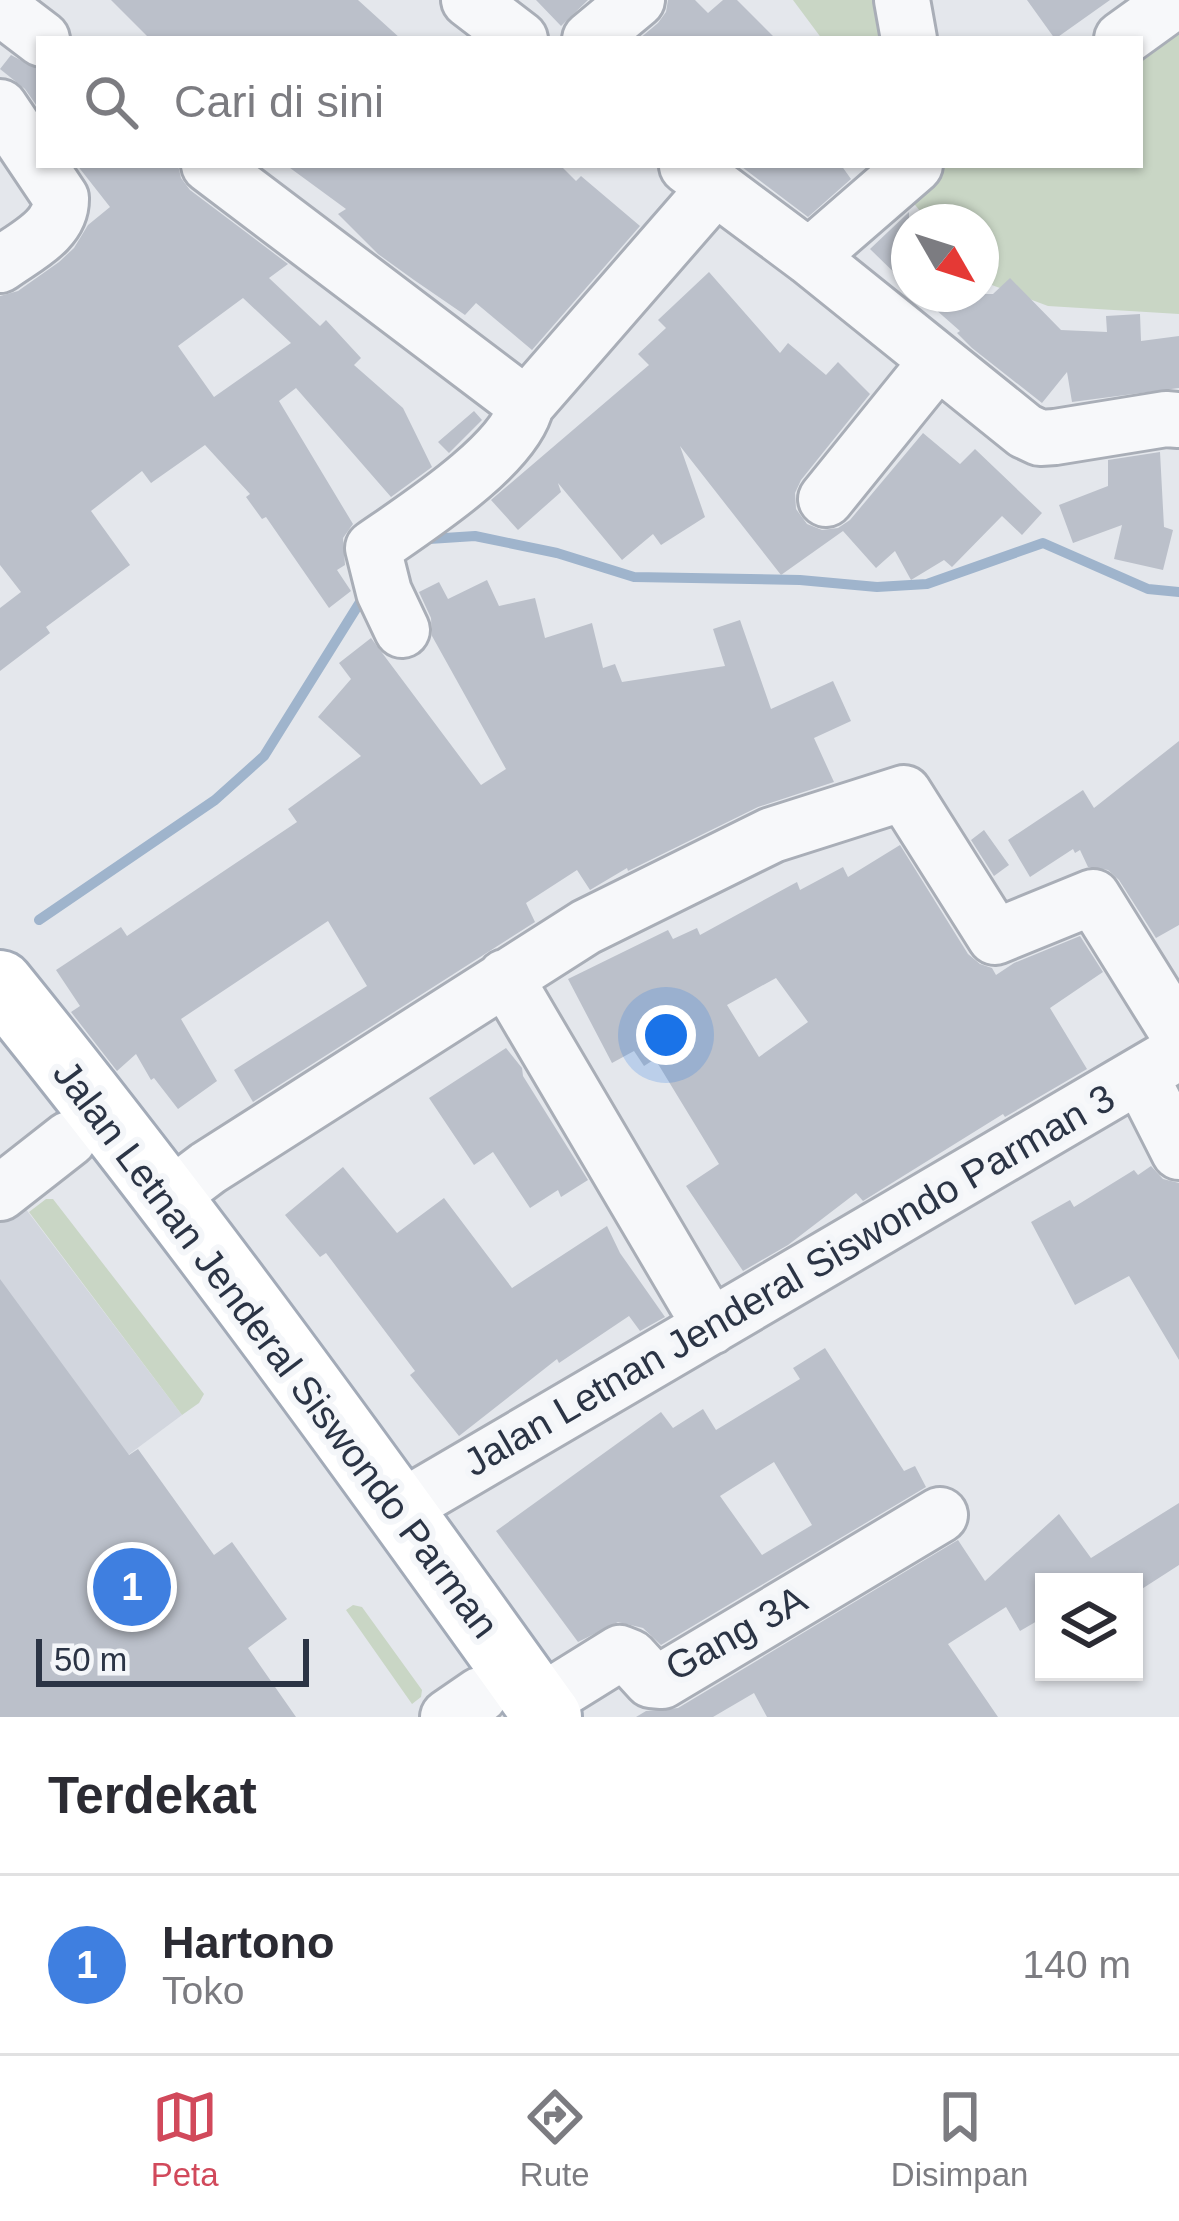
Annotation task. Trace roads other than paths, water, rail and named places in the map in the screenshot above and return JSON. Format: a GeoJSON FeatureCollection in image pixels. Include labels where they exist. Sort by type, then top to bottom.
{"type":"FeatureCollection","features":[{"type":"Feature","properties":{"kind":"main road","name":"Jalan Letnan Jenderal Siswondo Parman"},"geometry":{"type":"LineString","coordinates":[[0,984],[399,1509],[502,1710]]}},
{"type":"Feature","properties":{"kind":"main road","name":"Jalan Letnan Jenderal Siswondo Parman"},"geometry":{"type":"LineString","coordinates":[[0,1052],[502,1710]]}},
{"type":"Feature","properties":{"kind":"street"},"geometry":{"type":"LineString","coordinates":[[470,0],[516,36]]}},
{"type":"Feature","properties":{"kind":"street"},"geometry":{"type":"LineString","coordinates":[[594,36],[637,0]]}},
{"type":"Feature","properties":{"kind":"street"},"geometry":{"type":"LineString","coordinates":[[1126,36],[1176,0]]}},
{"type":"Feature","properties":{"kind":"street"},"geometry":{"type":"LineString","coordinates":[[0,7],[38,36]]}},
{"type":"Feature","properties":{"kind":"street"},"geometry":{"type":"LineString","coordinates":[[0,107],[36,161]]}},
{"type":"Feature","properties":{"kind":"street"},"geometry":{"type":"LineString","coordinates":[[0,265],[52,227],[62,213],[61,198],[41,168]]}},
{"type":"Feature","properties":{"kind":"street"},"geometry":{"type":"LineString","coordinates":[[213,168],[526,405]]}},
{"type":"Feature","properties":{"kind":"street"},"geometry":{"type":"LineString","coordinates":[[809,257],[913,168]]}},
{"type":"Feature","properties":{"kind":"street"},"geometry":{"type":"LineString","coordinates":[[386,595],[374,548],[450,494],[516,431],[526,405],[700,176],[1040,438],[1179,420],[1179,431]]}},
{"type":"Feature","properties":{"kind":"street"},"geometry":{"type":"LineString","coordinates":[[826,499],[937,363]]}},
{"type":"Feature","properties":{"kind":"street"},"geometry":{"type":"LineString","coordinates":[[166,1199],[586,927],[772,835],[904,794],[995,937],[1093,897],[1179,1035]]}},
{"type":"Feature","properties":{"kind":"street"},"geometry":{"type":"LineString","coordinates":[[505,976],[711,1327]]}},
{"type":"Feature","properties":{"kind":"street"},"geometry":{"type":"LineString","coordinates":[[1159,1064],[1179,1152]]}},
{"type":"Feature","properties":{"kind":"street","name":"Jalan Letnan Jenderal Siswondo Parman 3"},"geometry":{"type":"LineString","coordinates":[[399,1509],[1159,1064]]}},
{"type":"Feature","properties":{"kind":"street"},"geometry":{"type":"LineString","coordinates":[[0,1193],[68,1139]]}},
{"type":"Feature","properties":{"kind":"street","name":"Gang 3A"},"geometry":{"type":"LineString","coordinates":[[502,1710],[620,1653],[651,1680],[662,1681],[940,1515]]}},
{"type":"Feature","properties":{"kind":"waterway"},"geometry":{"type":"LineString","coordinates":[[421,543],[475,536],[557,553],[634,577],[800,580],[877,587],[927,584],[1043,543],[1148,589],[1179,592]]}},
{"type":"Feature","properties":{"kind":"waterway"},"geometry":{"type":"LineString","coordinates":[[39,920],[215,800],[264,756],[367,591]]}},
{"type":"Feature","properties":{"kind":"place","name":"Hartono"},"geometry":{"type":"Point","coordinates":[132,1587]}}]}
